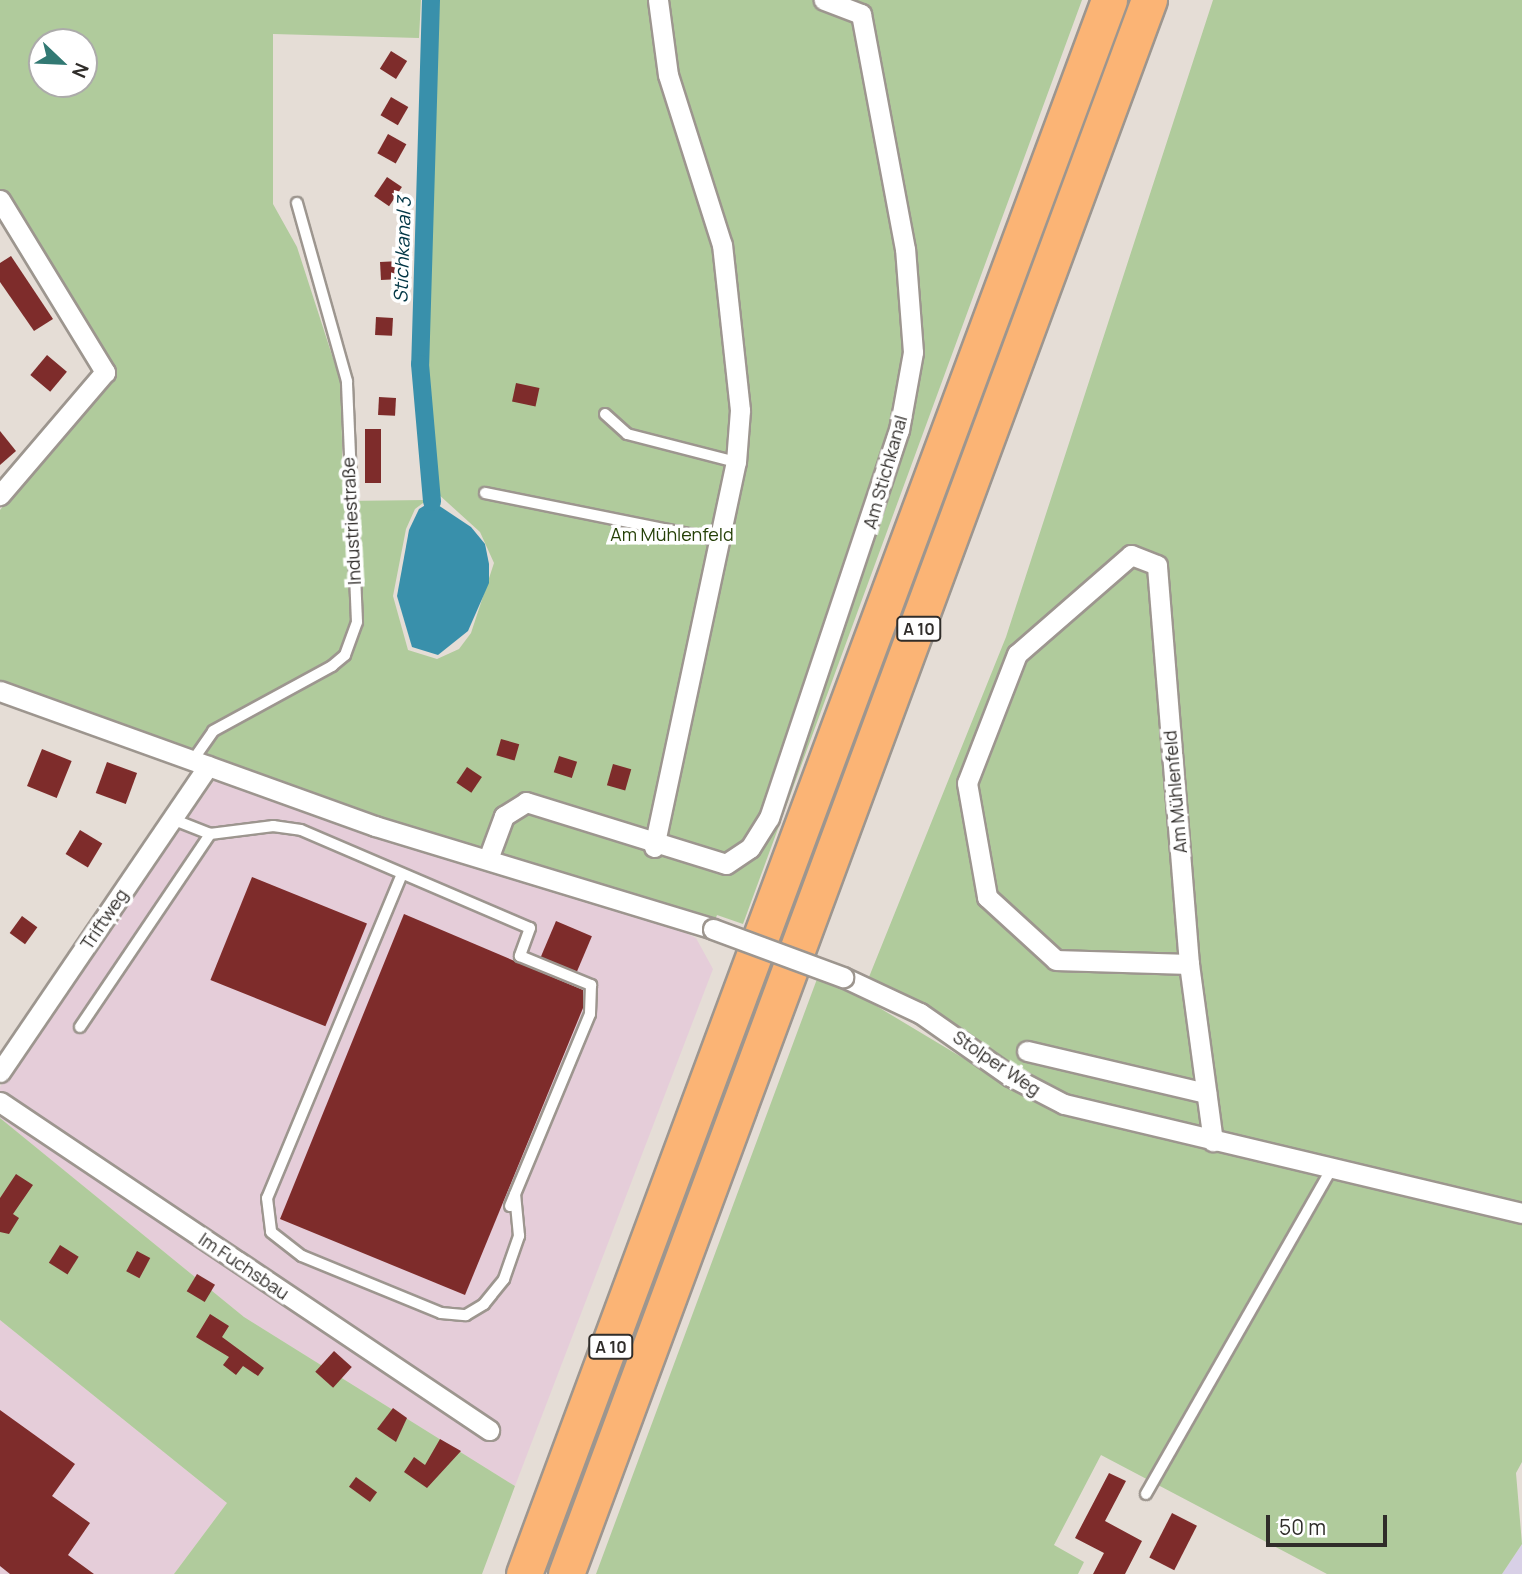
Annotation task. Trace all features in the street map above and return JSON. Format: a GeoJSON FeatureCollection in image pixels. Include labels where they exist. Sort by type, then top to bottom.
{"type":"FeatureCollection","features":[{"type":"Feature","properties":{"kind":"highway","name":"A 10"},"geometry":{"type":"LineString","coordinates":[[524,1574],[1109,0]]}},
{"type":"Feature","properties":{"kind":"highway","name":"A 10"},"geometry":{"type":"LineString","coordinates":[[566,1574],[1149,0]]}},
{"type":"Feature","properties":{"kind":"street"},"geometry":{"type":"LineString","coordinates":[[654,847],[736,462],[740,389],[722,245],[668,75],[658,0]]}},
{"type":"Feature","properties":{"kind":"street","name":"Am Stichkanal"},"geometry":{"type":"LineString","coordinates":[[488,859],[504,816],[526,802],[654,847],[726,864],[762,832],[860,556],[909,385],[913,352],[905,249],[861,14],[824,0]]}},
{"type":"Feature","properties":{"kind":"street"},"geometry":{"type":"LineString","coordinates":[[0,200],[104,372],[0,495]]}},
{"type":"Feature","properties":{"kind":"street","name":"Am Mühlenfeld"},"geometry":{"type":"LineString","coordinates":[[1189,964],[1056,960],[987,897],[967,783],[1017,654],[1130,555],[1157,565],[1189,964],[1213,1140]]}},
{"type":"Feature","properties":{"kind":"street"},"geometry":{"type":"LineString","coordinates":[[0,691],[200,763],[488,859]]}},
{"type":"Feature","properties":{"kind":"street","name":"Triftweg"},"geometry":{"type":"LineString","coordinates":[[0,1072],[172,819],[200,763]]}},
{"type":"Feature","properties":{"kind":"street","name":"Stolper Weg"},"geometry":{"type":"LineString","coordinates":[[488,859],[713,929],[843,976],[920,1013],[1046,1096],[1213,1140],[1522,1213]]}},
{"type":"Feature","properties":{"kind":"street"},"geometry":{"type":"LineString","coordinates":[[1027,1051],[1206,1093]]}},
{"type":"Feature","properties":{"kind":"street","name":"Im Fuchsbau"},"geometry":{"type":"LineString","coordinates":[[0,1102],[489,1430]]}},
{"type":"Feature","properties":{"kind":"lane","name":"Industriestraße"},"geometry":{"type":"LineString","coordinates":[[200,763],[212,731],[332,666],[345,655],[357,622],[347,381],[298,203]]}},
{"type":"Feature","properties":{"kind":"lane"},"geometry":{"type":"LineString","coordinates":[[605,414],[627,434],[736,462]]}},
{"type":"Feature","properties":{"kind":"lane"},"geometry":{"type":"LineString","coordinates":[[485,493],[719,540]]}},
{"type":"Feature","properties":{"kind":"lane"},"geometry":{"type":"LineString","coordinates":[[172,819],[210,834],[287,827],[530,928],[520,956],[591,985],[590,1014],[510,1206]]}},
{"type":"Feature","properties":{"kind":"lane"},"geometry":{"type":"LineString","coordinates":[[80,1027],[210,834]]}},
{"type":"Feature","properties":{"kind":"lane"},"geometry":{"type":"LineString","coordinates":[[402,874],[267,1199],[271,1232],[302,1256],[441,1313],[466,1315],[484,1304],[504,1279],[519,1236],[515,1194]]}},
{"type":"Feature","properties":{"kind":"lane"},"geometry":{"type":"LineString","coordinates":[[1146,1494],[1332,1168]]}},
{"type":"Feature","properties":{"kind":"shaded area"},"geometry":{"type":"Polygon","coordinates":[[[216,778],[647,914],[696,938],[713,969],[515,1486],[244,1317],[0,1118],[0,1087],[216,778]]]}},
{"type":"Feature","properties":{"kind":"shaded area"},"geometry":{"type":"Polygon","coordinates":[[[0,1320],[227,1503],[174,1574],[0,1574],[0,1320]]]}},
{"type":"Feature","properties":{"kind":"shaded area"},"geometry":{"type":"Polygon","coordinates":[[[1522,1544],[1522,1574],[1502,1574],[1522,1544]]]}},
{"type":"Feature","properties":{"kind":"green space"},"geometry":{"type":"Polygon","coordinates":[[[0,0],[421,0],[419,38],[273,34],[273,204],[297,247],[341,383],[343,501],[427,500],[415,509],[406,529],[393,596],[408,650],[437,659],[459,649],[471,633],[494,563],[480,532],[437,493],[426,366],[437,0],[1082,0],[743,924],[717,915],[714,923],[428,839],[0,683],[0,510],[81,410],[105,363],[0,189],[0,0]]]}},
{"type":"Feature","properties":{"kind":"green space"},"geometry":{"type":"Polygon","coordinates":[[[1213,0],[1522,0],[1522,1462],[1516,1473],[1522,1544],[1502,1574],[1327,1574],[1101,1455],[1054,1545],[1084,1562],[1078,1574],[596,1574],[817,979],[853,992],[1003,1082],[920,1003],[869,977],[1006,637],[1213,0]]]}},
{"type":"Feature","properties":{"kind":"green space"},"geometry":{"type":"Polygon","coordinates":[[[0,1118],[244,1317],[515,1486],[482,1574],[174,1574],[227,1503],[0,1320],[0,1118]]]}},
{"type":"Feature","properties":{"kind":"water"},"geometry":{"type":"Polygon","coordinates":[[[432,501],[471,527],[485,544],[489,564],[489,583],[468,631],[438,655],[412,647],[397,596],[409,530],[419,509],[432,501]]]}},
{"type":"Feature","properties":{"kind":"building"},"geometry":{"type":"Polygon","coordinates":[[[391,51],[407,61],[396,79],[380,69],[391,51]]]}},
{"type":"Feature","properties":{"kind":"building"},"geometry":{"type":"Polygon","coordinates":[[[391,97],[408,107],[398,125],[380,115],[391,97]]]}},
{"type":"Feature","properties":{"kind":"building"},"geometry":{"type":"Polygon","coordinates":[[[388,134],[406,144],[396,163],[377,153],[388,134]]]}},
{"type":"Feature","properties":{"kind":"building"},"geometry":{"type":"Polygon","coordinates":[[[387,177],[402,187],[389,206],[374,196],[387,177]]]}},
{"type":"Feature","properties":{"kind":"building"},"geometry":{"type":"Polygon","coordinates":[[[11,256],[53,319],[34,331],[0,282],[0,263],[11,256]]]}},
{"type":"Feature","properties":{"kind":"building"},"geometry":{"type":"Polygon","coordinates":[[[400,261],[401,279],[381,280],[380,262],[400,261]]]}},
{"type":"Feature","properties":{"kind":"building"},"geometry":{"type":"Polygon","coordinates":[[[376,317],[393,318],[392,336],[375,335],[376,317]]]}},
{"type":"Feature","properties":{"kind":"building"},"geometry":{"type":"Polygon","coordinates":[[[47,355],[67,372],[50,392],[30,375],[47,355]]]}},
{"type":"Feature","properties":{"kind":"building"},"geometry":{"type":"Polygon","coordinates":[[[516,383],[539,388],[536,407],[512,402],[516,383]]]}},
{"type":"Feature","properties":{"kind":"building"},"geometry":{"type":"Polygon","coordinates":[[[379,397],[396,398],[395,416],[378,415],[379,397]]]}},
{"type":"Feature","properties":{"kind":"building"},"geometry":{"type":"Polygon","coordinates":[[[365,429],[381,429],[381,483],[365,483],[365,429]]]}},
{"type":"Feature","properties":{"kind":"building"},"geometry":{"type":"Polygon","coordinates":[[[0,431],[16,451],[0,465],[0,431]]]}},
{"type":"Feature","properties":{"kind":"building"},"geometry":{"type":"Polygon","coordinates":[[[501,739],[519,744],[515,761],[496,755],[501,739]]]}},
{"type":"Feature","properties":{"kind":"building"},"geometry":{"type":"Polygon","coordinates":[[[42,749],[72,761],[57,798],[27,786],[42,749]]]}},
{"type":"Feature","properties":{"kind":"building"},"geometry":{"type":"Polygon","coordinates":[[[559,756],[577,762],[572,778],[554,772],[559,756]]]}},
{"type":"Feature","properties":{"kind":"building"},"geometry":{"type":"Polygon","coordinates":[[[107,762],[137,773],[126,804],[96,793],[107,762]]]}},
{"type":"Feature","properties":{"kind":"building"},"geometry":{"type":"Polygon","coordinates":[[[613,764],[631,769],[625,790],[607,785],[613,764]]]}},
{"type":"Feature","properties":{"kind":"building"},"geometry":{"type":"Polygon","coordinates":[[[467,767],[482,777],[471,793],[456,783],[467,767]]]}},
{"type":"Feature","properties":{"kind":"building"},"geometry":{"type":"Polygon","coordinates":[[[80,830],[102,843],[88,867],[66,854],[80,830]]]}},
{"type":"Feature","properties":{"kind":"building"},"geometry":{"type":"Polygon","coordinates":[[[252,877],[367,923],[325,1026],[210,980],[252,877]]]}},
{"type":"Feature","properties":{"kind":"building"},"geometry":{"type":"Polygon","coordinates":[[[404,914],[583,990],[583,1008],[465,1295],[280,1219],[404,914]]]}},
{"type":"Feature","properties":{"kind":"building"},"geometry":{"type":"Polygon","coordinates":[[[22,916],[37,927],[25,944],[10,933],[22,916]]]}},
{"type":"Feature","properties":{"kind":"building"},"geometry":{"type":"Polygon","coordinates":[[[556,921],[592,936],[577,972],[541,957],[556,921]]]}},
{"type":"Feature","properties":{"kind":"building"},"geometry":{"type":"Polygon","coordinates":[[[16,1174],[33,1185],[13,1214],[19,1218],[9,1234],[0,1232],[0,1198],[16,1174]]]}},
{"type":"Feature","properties":{"kind":"building"},"geometry":{"type":"Polygon","coordinates":[[[60,1245],[79,1257],[68,1274],[49,1263],[60,1245]]]}},
{"type":"Feature","properties":{"kind":"building"},"geometry":{"type":"Polygon","coordinates":[[[137,1251],[150,1258],[139,1278],[126,1271],[137,1251]]]}},
{"type":"Feature","properties":{"kind":"building"},"geometry":{"type":"Polygon","coordinates":[[[197,1274],[215,1285],[205,1302],[187,1291],[197,1274]]]}},
{"type":"Feature","properties":{"kind":"building"},"geometry":{"type":"Polygon","coordinates":[[[210,1314],[229,1326],[222,1337],[264,1368],[258,1376],[243,1366],[236,1375],[223,1365],[229,1357],[196,1337],[210,1314]]]}},
{"type":"Feature","properties":{"kind":"building"},"geometry":{"type":"Polygon","coordinates":[[[334,1351],[352,1367],[333,1388],[315,1372],[334,1351]]]}},
{"type":"Feature","properties":{"kind":"building"},"geometry":{"type":"Polygon","coordinates":[[[393,1408],[407,1418],[396,1442],[377,1429],[393,1408]]]}},
{"type":"Feature","properties":{"kind":"building"},"geometry":{"type":"Polygon","coordinates":[[[0,1410],[75,1464],[52,1496],[90,1523],[68,1555],[94,1574],[10,1574],[0,1566],[0,1410]]]}},
{"type":"Feature","properties":{"kind":"building"},"geometry":{"type":"Polygon","coordinates":[[[440,1439],[461,1451],[427,1488],[404,1472],[414,1457],[425,1465],[440,1439]]]}},
{"type":"Feature","properties":{"kind":"building"},"geometry":{"type":"Polygon","coordinates":[[[1109,1473],[1126,1481],[1105,1521],[1142,1541],[1125,1574],[1093,1574],[1104,1553],[1075,1538],[1109,1473]]]}},
{"type":"Feature","properties":{"kind":"building"},"geometry":{"type":"Polygon","coordinates":[[[356,1477],[377,1492],[370,1502],[349,1487],[356,1477]]]}},
{"type":"Feature","properties":{"kind":"building"},"geometry":{"type":"Polygon","coordinates":[[[1172,1513],[1197,1526],[1174,1570],[1149,1558],[1172,1513]]]}},
{"type":"Feature","properties":{"kind":"waterway","name":"Stichkanal 3"},"geometry":{"type":"LineString","coordinates":[[431,0],[420,364],[432,501]]}}]}
